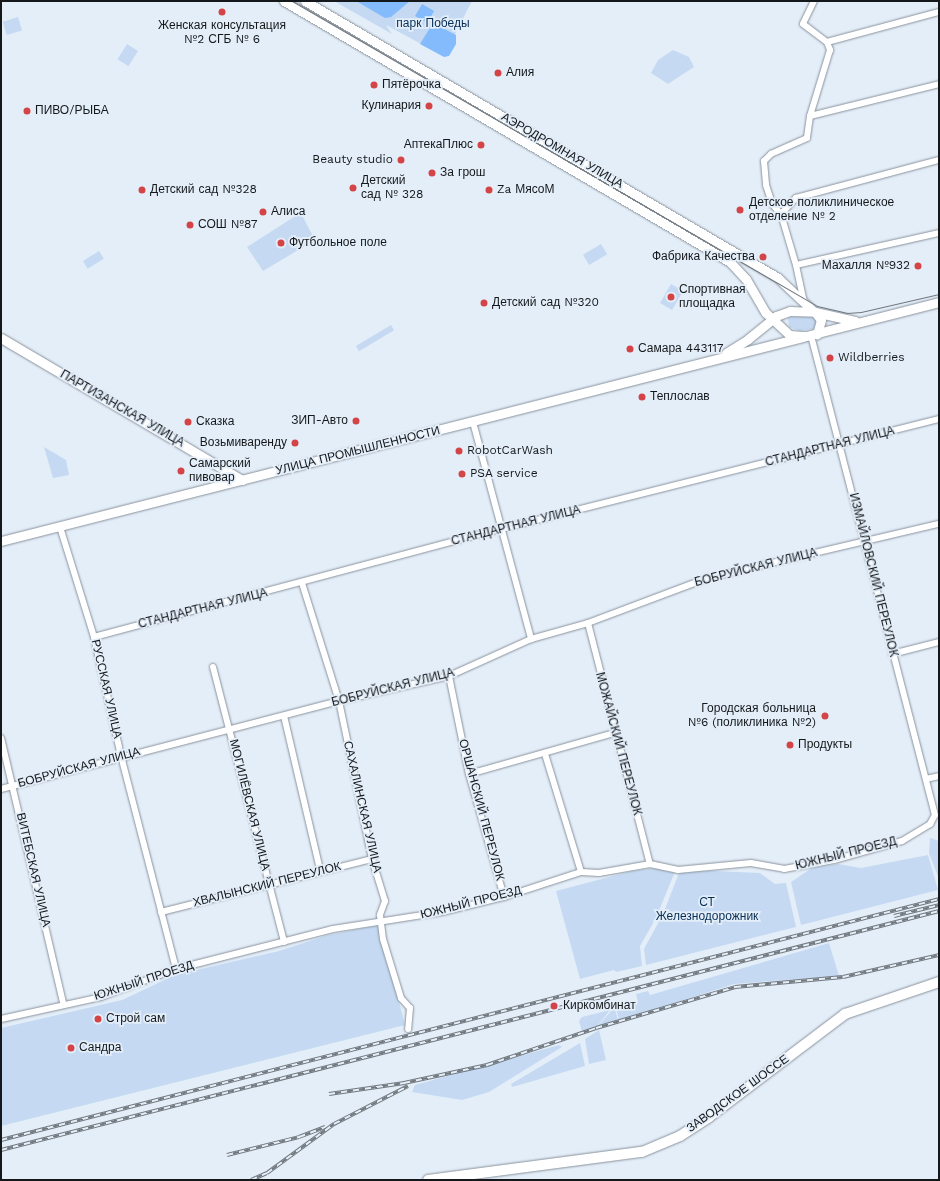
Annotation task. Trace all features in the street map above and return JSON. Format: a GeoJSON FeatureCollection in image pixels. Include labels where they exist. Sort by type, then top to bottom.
{"type":"FeatureCollection","features":[{"type":"Feature","properties":{"kind":"main road","name":"АЭРОДРОМНАЯ УЛИЦА"},"geometry":{"type":"LineString","coordinates":[[284,1],[730,262],[746,279],[771,319],[781,329],[806,335]]}},
{"type":"Feature","properties":{"kind":"main road","name":"АЭРОДРОМНАЯ УЛИЦА"},"geometry":{"type":"LineString","coordinates":[[306,1],[787,284],[813,311]]}},
{"type":"Feature","properties":{"kind":"main road","name":"УЛИЦА ПРОМЫШЛЕННОСТИ"},"geometry":{"type":"LineString","coordinates":[[1,541],[473,422],[859,321],[939,302]]}},
{"type":"Feature","properties":{"kind":"main road","name":"УЛИЦА ПРОМЫШЛЕННОСТИ"},"geometry":{"type":"LineString","coordinates":[[716,359],[748,339],[771,319],[790,311],[813,311],[859,321]]}},
{"type":"Feature","properties":{"kind":"main road"},"geometry":{"type":"LineString","coordinates":[[790,311],[783,318],[782,325],[784,330],[806,335],[822,320],[813,311]]}},
{"type":"Feature","properties":{"kind":"main road","name":"ПАРТИЗАНСКАЯ УЛИЦА"},"geometry":{"type":"LineString","coordinates":[[1,338],[242,480]]}},
{"type":"Feature","properties":{"kind":"main road","name":"ЗАВОДСКОЕ ШОССЕ"},"geometry":{"type":"LineString","coordinates":[[428,1180],[642,1152],[680,1136],[709,1117],[845,1014],[939,982]]}},
{"type":"Feature","properties":{"kind":"street"},"geometry":{"type":"LineString","coordinates":[[803,299],[796,265],[781,214],[772,204],[766,185],[764,161],[771,154],[806,138],[810,116],[830,50],[827,42],[803,24],[814,1]]}},
{"type":"Feature","properties":{"kind":"street"},"geometry":{"type":"LineString","coordinates":[[827,42],[939,12]]}},
{"type":"Feature","properties":{"kind":"street"},"geometry":{"type":"LineString","coordinates":[[810,116],[939,84]]}},
{"type":"Feature","properties":{"kind":"street"},"geometry":{"type":"LineString","coordinates":[[781,214],[796,198],[939,160]]}},
{"type":"Feature","properties":{"kind":"street"},"geometry":{"type":"LineString","coordinates":[[796,265],[939,233]]}},
{"type":"Feature","properties":{"kind":"street","name":"ИЗМАЙЛОВСКИЙ ПЕРЕУЛОК"},"geometry":{"type":"LineString","coordinates":[[806,335],[841,445],[892,654],[935,815]]}},
{"type":"Feature","properties":{"kind":"street","name":"СТАНДАРТНАЯ УЛИЦА"},"geometry":{"type":"LineString","coordinates":[[94,637],[501,529],[841,445],[939,419]]}},
{"type":"Feature","properties":{"kind":"street"},"geometry":{"type":"LineString","coordinates":[[473,422],[531,639]]}},
{"type":"Feature","properties":{"kind":"street","name":"БОБРУЙСКАЯ УЛИЦА"},"geometry":{"type":"LineString","coordinates":[[1,789],[121,756],[230,730],[339,701],[449,676],[531,639],[588,623],[708,578],[864,540],[939,524]]}},
{"type":"Feature","properties":{"kind":"street","name":"РУССКАЯ УЛИЦА"},"geometry":{"type":"LineString","coordinates":[[60,527],[94,637],[121,756],[176,969]]}},
{"type":"Feature","properties":{"kind":"street","name":"САХАЛИНСКАЯ УЛИЦА"},"geometry":{"type":"LineString","coordinates":[[302,583],[339,701],[372,859],[385,901],[381,923],[401,998],[410,1008],[408,1029]]}},
{"type":"Feature","properties":{"kind":"street","name":"МОЖАЙСКИЙ ПЕРЕУЛОК"},"geometry":{"type":"LineString","coordinates":[[588,623],[614,734],[650,864]]}},
{"type":"Feature","properties":{"kind":"street"},"geometry":{"type":"LineString","coordinates":[[892,654],[939,642]]}},
{"type":"Feature","properties":{"kind":"street","name":"МОГИЛЁВСКАЯ УЛИЦА"},"geometry":{"type":"LineString","coordinates":[[213,667],[284,942]]}},
{"type":"Feature","properties":{"kind":"street","name":"ОРШАНСКИЙ ПЕРЕУЛОК"},"geometry":{"type":"LineString","coordinates":[[449,676],[469,774],[504,897]]}},
{"type":"Feature","properties":{"kind":"street"},"geometry":{"type":"LineString","coordinates":[[284,716],[320,870]]}},
{"type":"Feature","properties":{"kind":"street"},"geometry":{"type":"LineString","coordinates":[[469,774],[614,734]]}},
{"type":"Feature","properties":{"kind":"street","name":"ВИТЕБСКАЯ УЛИЦА"},"geometry":{"type":"LineString","coordinates":[[1,738],[14,786],[64,1003]]}},
{"type":"Feature","properties":{"kind":"street"},"geometry":{"type":"LineString","coordinates":[[545,754],[581,872]]}},
{"type":"Feature","properties":{"kind":"street"},"geometry":{"type":"LineString","coordinates":[[926,779],[939,776]]}},
{"type":"Feature","properties":{"kind":"street","name":"ЮЖНЫЙ ПРОЕЗД"},"geometry":{"type":"LineString","coordinates":[[1,1019],[64,1003],[101,997],[176,969],[333,930],[381,923],[504,897],[581,872],[599,873],[650,864],[678,870],[751,863],[784,869],[834,860],[910,838],[930,824],[935,815]]}},
{"type":"Feature","properties":{"kind":"street","name":"ХВАЛЫНСКИЙ ПЕРЕУЛОК"},"geometry":{"type":"LineString","coordinates":[[161,912],[269,885],[320,870],[372,859]]}},
{"type":"Feature","properties":{"kind":"green space","name":"парк Победы"},"geometry":{"type":"Polygon","coordinates":[[[334,1],[472,1],[454,36],[434,51],[386,25],[392,34],[334,1]]]}},
{"type":"Feature","properties":{"kind":"green space"},"geometry":{"type":"Polygon","coordinates":[[[356,1],[410,1],[391,17],[385,18],[356,1]]]}},
{"type":"Feature","properties":{"kind":"green space"},"geometry":{"type":"Polygon","coordinates":[[[422,4],[434,11],[427,23],[415,16],[422,4]]]}},
{"type":"Feature","properties":{"kind":"green space"},"geometry":{"type":"Polygon","coordinates":[[[18,17],[22,30],[7,35],[3,22],[18,17]]]}},
{"type":"Feature","properties":{"kind":"green space"},"geometry":{"type":"Polygon","coordinates":[[[433,23],[456,35],[456,44],[449,56],[444,57],[420,44],[433,23]]]}},
{"type":"Feature","properties":{"kind":"green space"},"geometry":{"type":"Polygon","coordinates":[[[127,44],[138,51],[128,66],[117,59],[127,44]]]}},
{"type":"Feature","properties":{"kind":"green space"},"geometry":{"type":"Polygon","coordinates":[[[673,50],[689,57],[694,67],[668,84],[651,73],[658,60],[673,50]]]}},
{"type":"Feature","properties":{"kind":"green space","name":"Футбольное поле"},"geometry":{"type":"Polygon","coordinates":[[[297,215],[303,217],[315,240],[263,271],[247,247],[297,215]]]}},
{"type":"Feature","properties":{"kind":"green space"},"geometry":{"type":"Polygon","coordinates":[[[601,244],[607,254],[589,265],[583,255],[601,244]]]}},
{"type":"Feature","properties":{"kind":"green space"},"geometry":{"type":"Polygon","coordinates":[[[99,251],[104,259],[88,269],[83,261],[99,251]]]}},
{"type":"Feature","properties":{"kind":"green space","name":"Спортивная площадка"},"geometry":{"type":"Polygon","coordinates":[[[671,284],[683,291],[672,310],[660,303],[671,284]]]}},
{"type":"Feature","properties":{"kind":"green space"},"geometry":{"type":"Polygon","coordinates":[[[795,314],[812,315],[817,318],[817,328],[800,331],[789,327],[788,318],[795,314]]]}},
{"type":"Feature","properties":{"kind":"green space"},"geometry":{"type":"Polygon","coordinates":[[[391,325],[394,330],[359,351],[356,346],[391,325]]]}},
{"type":"Feature","properties":{"kind":"green space"},"geometry":{"type":"Polygon","coordinates":[[[44,447],[66,460],[69,475],[53,478],[44,447]]]}},
{"type":"Feature","properties":{"kind":"green space"},"geometry":{"type":"Polygon","coordinates":[[[930,838],[939,841],[939,879],[929,853],[930,838]]]}},
{"type":"Feature","properties":{"kind":"green space"},"geometry":{"type":"Polygon","coordinates":[[[928,855],[938,890],[801,925],[791,882],[812,868],[838,864],[861,868],[928,855]]]}},
{"type":"Feature","properties":{"kind":"green space"},"geometry":{"type":"Polygon","coordinates":[[[657,868],[674,872],[674,874],[656,918],[640,946],[642,966],[616,972],[614,970],[580,979],[556,891],[632,871],[657,868]]]}},
{"type":"Feature","properties":{"kind":"green space","name":"СТ Железнодорожник"},"geometry":{"type":"Polygon","coordinates":[[[693,870],[760,873],[775,884],[786,883],[796,927],[646,965],[644,949],[663,914],[679,873],[693,870]]]}},
{"type":"Feature","properties":{"kind":"green space"},"geometry":{"type":"Polygon","coordinates":[[[379,925],[405,1025],[1,1126],[1,1028],[122,1000],[175,975],[279,951],[328,935],[379,925]]]}},
{"type":"Feature","properties":{"kind":"green space"},"geometry":{"type":"Polygon","coordinates":[[[829,943],[839,976],[734,984],[619,1021],[616,1008],[638,1002],[636,994],[648,991],[650,995],[829,943]]]}},
{"type":"Feature","properties":{"kind":"green space"},"geometry":{"type":"Polygon","coordinates":[[[615,1009],[618,1021],[597,1027],[612,1010],[615,1009]]]}},
{"type":"Feature","properties":{"kind":"green space"},"geometry":{"type":"Polygon","coordinates":[[[610,1010],[596,1028],[582,1032],[579,1021],[582,1017],[610,1010]]]}},
{"type":"Feature","properties":{"kind":"green space"},"geometry":{"type":"Polygon","coordinates":[[[599,1030],[606,1060],[589,1064],[585,1039],[599,1030]]]}},
{"type":"Feature","properties":{"kind":"green space"},"geometry":{"type":"Polygon","coordinates":[[[580,1043],[585,1066],[512,1087],[511,1084],[580,1043]]]}},
{"type":"Feature","properties":{"kind":"green space"},"geometry":{"type":"Polygon","coordinates":[[[559,1045],[562,1047],[489,1092],[462,1100],[412,1092],[415,1085],[559,1045]]]}},
{"type":"Feature","properties":{"kind":"tram line"},"geometry":{"type":"LineString","coordinates":[[292,1],[817,306],[847,313],[861,312],[939,294]]}},
{"type":"Feature","properties":{"kind":"railway"},"geometry":{"type":"LineString","coordinates":[[1,1140],[939,899]]}},
{"type":"Feature","properties":{"kind":"railway"},"geometry":{"type":"LineString","coordinates":[[894,916],[939,905]]}},
{"type":"Feature","properties":{"kind":"railway"},"geometry":{"type":"LineString","coordinates":[[1,1150],[939,911]]}},
{"type":"Feature","properties":{"kind":"railway"},"geometry":{"type":"LineString","coordinates":[[329,1094],[404,1083],[487,1065],[596,1028],[735,987],[843,977],[939,955]]}},
{"type":"Feature","properties":{"kind":"railway"},"geometry":{"type":"LineString","coordinates":[[251,1180],[267,1173],[334,1124],[408,1086]]}},
{"type":"Feature","properties":{"kind":"railway"},"geometry":{"type":"LineString","coordinates":[[227,1155],[299,1137],[325,1127]]}},
{"type":"Feature","properties":{"kind":"place","name":"Женская консультация №2 СГБ № 6"},"geometry":{"type":"Point","coordinates":[222,12]}},
{"type":"Feature","properties":{"kind":"place","name":"Алия"},"geometry":{"type":"Point","coordinates":[498,73]}},
{"type":"Feature","properties":{"kind":"place","name":"Пятёрочка"},"geometry":{"type":"Point","coordinates":[374,85]}},
{"type":"Feature","properties":{"kind":"place","name":"Кулинария"},"geometry":{"type":"Point","coordinates":[429,106]}},
{"type":"Feature","properties":{"kind":"place","name":"ПИВО/РЫБА"},"geometry":{"type":"Point","coordinates":[27,111]}},
{"type":"Feature","properties":{"kind":"place","name":"АптекаПлюс"},"geometry":{"type":"Point","coordinates":[481,145]}},
{"type":"Feature","properties":{"kind":"place","name":"Beauty studio"},"geometry":{"type":"Point","coordinates":[401,160]}},
{"type":"Feature","properties":{"kind":"place","name":"За грош"},"geometry":{"type":"Point","coordinates":[432,173]}},
{"type":"Feature","properties":{"kind":"place","name":"Детский сад № 328"},"geometry":{"type":"Point","coordinates":[353,188]}},
{"type":"Feature","properties":{"kind":"place","name":"Детский сад №328"},"geometry":{"type":"Point","coordinates":[142,190]}},
{"type":"Feature","properties":{"kind":"place","name":"Za МясоМ"},"geometry":{"type":"Point","coordinates":[489,190]}},
{"type":"Feature","properties":{"kind":"place","name":"Детское поликлиническое отделение № 2"},"geometry":{"type":"Point","coordinates":[740,210]}},
{"type":"Feature","properties":{"kind":"place","name":"Алиса"},"geometry":{"type":"Point","coordinates":[263,212]}},
{"type":"Feature","properties":{"kind":"place","name":"СОШ №87"},"geometry":{"type":"Point","coordinates":[190,225]}},
{"type":"Feature","properties":{"kind":"place","name":"Футбольное поле"},"geometry":{"type":"Point","coordinates":[281,243]}},
{"type":"Feature","properties":{"kind":"place","name":"Фабрика Качества"},"geometry":{"type":"Point","coordinates":[763,257]}},
{"type":"Feature","properties":{"kind":"place","name":"Махалля №932"},"geometry":{"type":"Point","coordinates":[918,266]}},
{"type":"Feature","properties":{"kind":"place","name":"Спортивная площадка"},"geometry":{"type":"Point","coordinates":[671,297]}},
{"type":"Feature","properties":{"kind":"place","name":"Детский сад №320"},"geometry":{"type":"Point","coordinates":[484,303]}},
{"type":"Feature","properties":{"kind":"place","name":"Самара 443117"},"geometry":{"type":"Point","coordinates":[630,349]}},
{"type":"Feature","properties":{"kind":"place","name":"Wildberries"},"geometry":{"type":"Point","coordinates":[830,358]}},
{"type":"Feature","properties":{"kind":"place","name":"Теплослав"},"geometry":{"type":"Point","coordinates":[642,397]}},
{"type":"Feature","properties":{"kind":"place","name":"ЗИП-Авто"},"geometry":{"type":"Point","coordinates":[356,421]}},
{"type":"Feature","properties":{"kind":"place","name":"Сказка"},"geometry":{"type":"Point","coordinates":[188,422]}},
{"type":"Feature","properties":{"kind":"place","name":"Возьмиваренду"},"geometry":{"type":"Point","coordinates":[295,443]}},
{"type":"Feature","properties":{"kind":"place","name":"RobotCarWash"},"geometry":{"type":"Point","coordinates":[459,451]}},
{"type":"Feature","properties":{"kind":"place","name":"Самарский пивовар"},"geometry":{"type":"Point","coordinates":[181,471]}},
{"type":"Feature","properties":{"kind":"place","name":"PSA service"},"geometry":{"type":"Point","coordinates":[462,474]}},
{"type":"Feature","properties":{"kind":"place","name":"Городская больница №6 (поликлиника №2)"},"geometry":{"type":"Point","coordinates":[825,716]}},
{"type":"Feature","properties":{"kind":"place","name":"Продукты"},"geometry":{"type":"Point","coordinates":[790,745]}},
{"type":"Feature","properties":{"kind":"place","name":"Киркомбинат"},"geometry":{"type":"Point","coordinates":[554,1006]}},
{"type":"Feature","properties":{"kind":"place","name":"Строй сам"},"geometry":{"type":"Point","coordinates":[98,1019]}},
{"type":"Feature","properties":{"kind":"place","name":"Сандра"},"geometry":{"type":"Point","coordinates":[71,1048]}}]}
